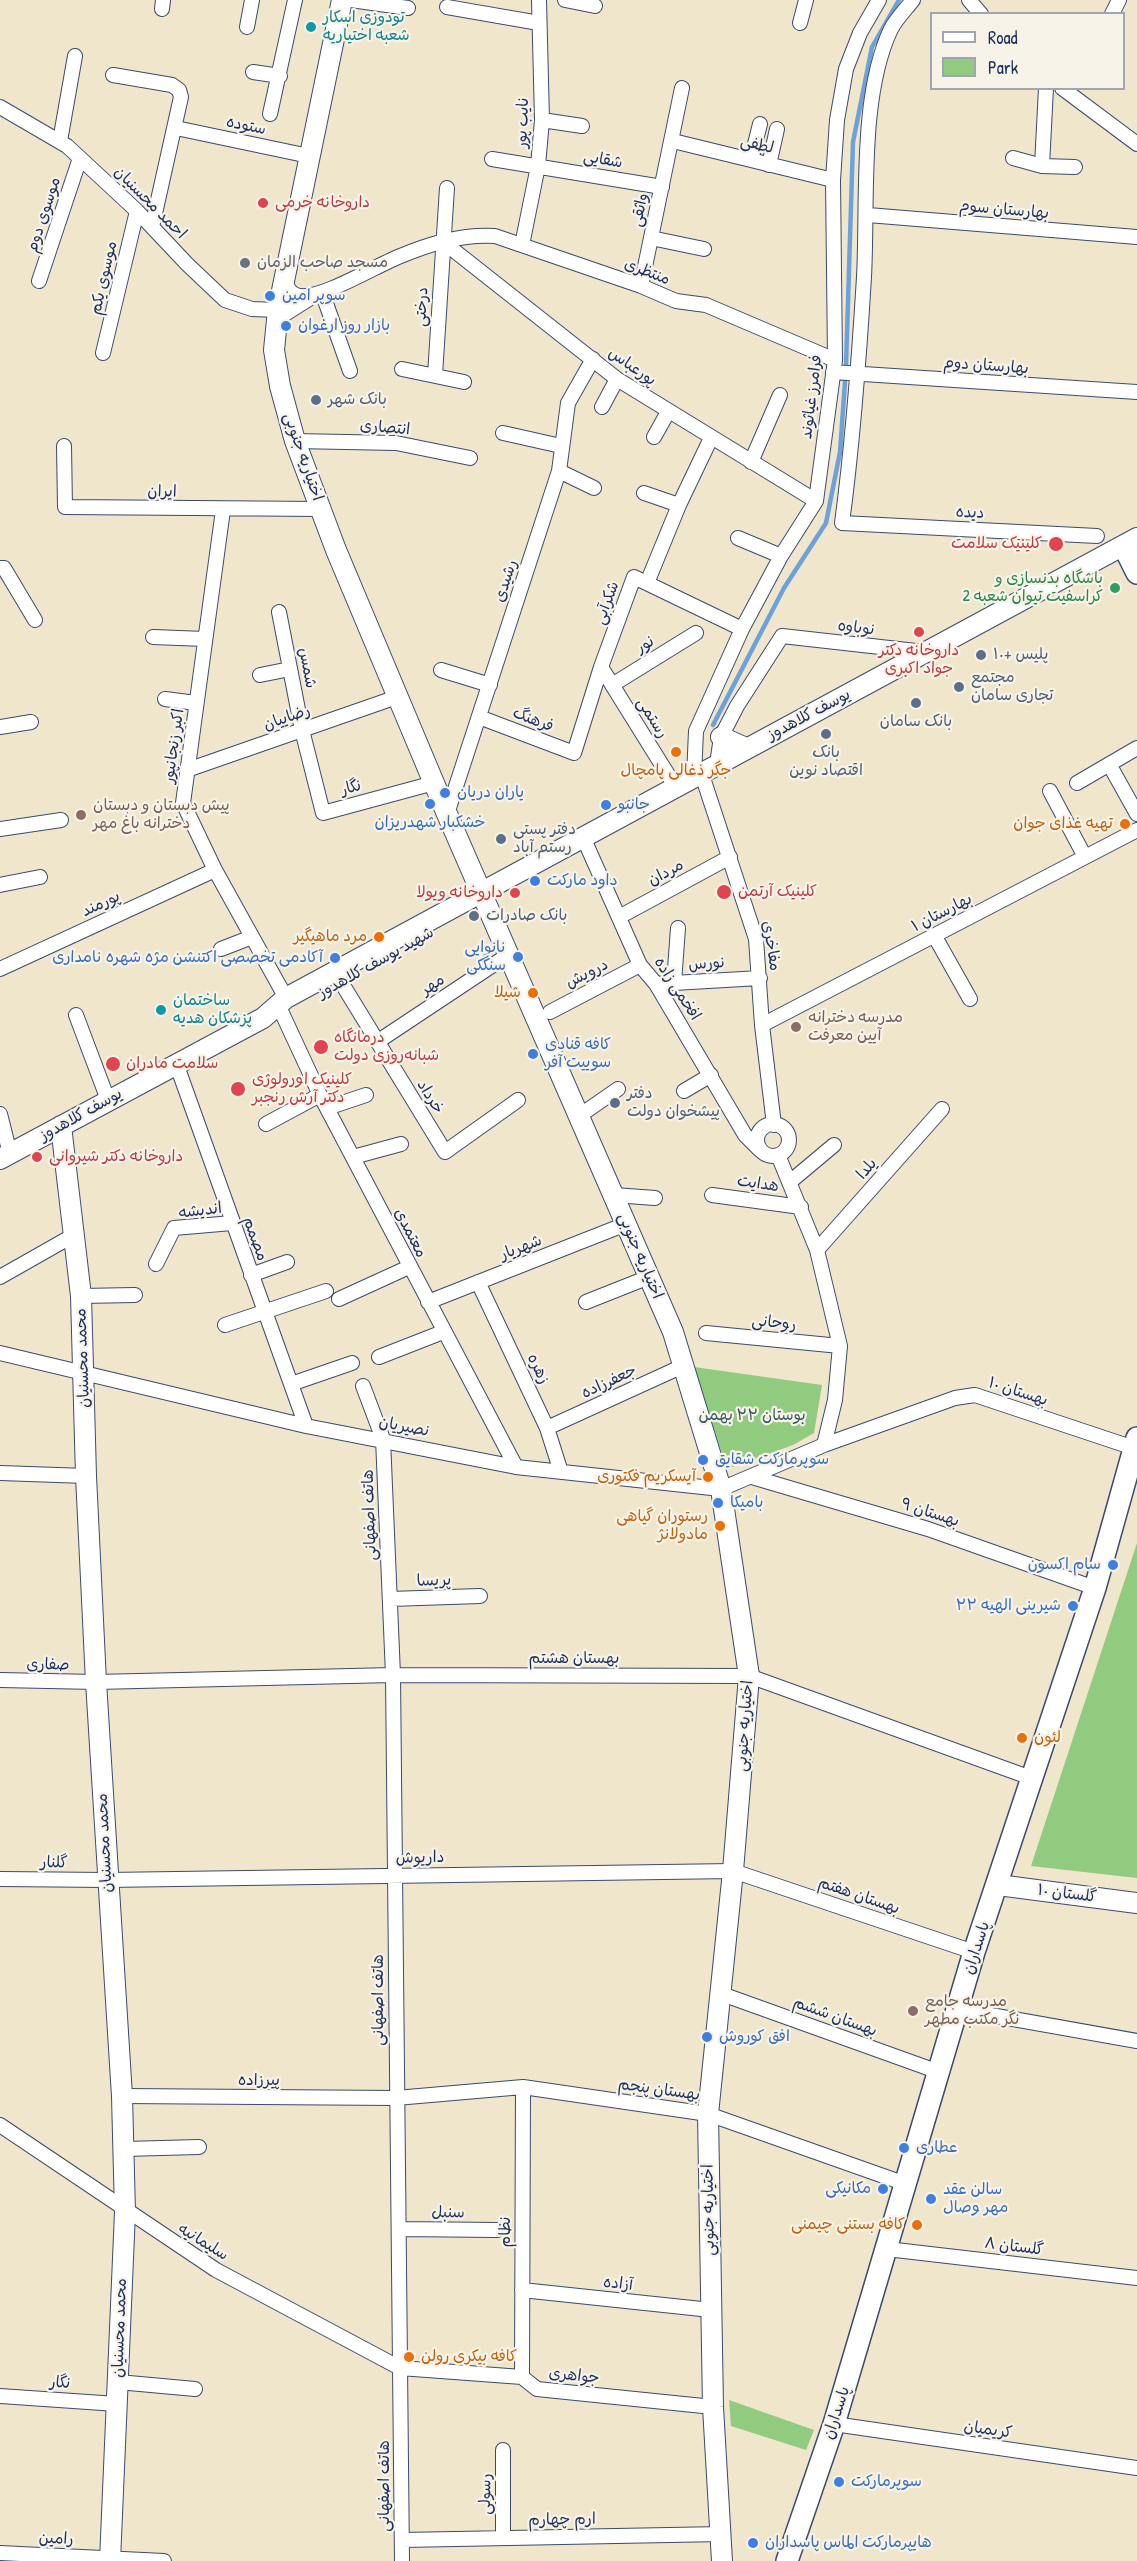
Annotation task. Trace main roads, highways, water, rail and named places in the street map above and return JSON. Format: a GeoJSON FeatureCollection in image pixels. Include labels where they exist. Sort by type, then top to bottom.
{"type":"FeatureCollection","features":[{"type":"Feature","properties":{"kind":"main road","name":"اختیاریه جنوبی"},"geometry":{"type":"LineString","coordinates":[[342,0],[277,318],[274,350],[280,386],[296,441],[321,508],[398,697],[673,1332],[721,1489],[749,1676],[734,1870],[719,1993],[708,2114],[713,2407],[723,2534],[722,2561]]}},
{"type":"Feature","properties":{"kind":"main road","name":"یوسف کلاهدوز"},"geometry":{"type":"LineString","coordinates":[[483,896],[927,653],[1135,554]]}},
{"type":"Feature","properties":{"kind":"main road","name":"یوسف کلاهدوز"},"geometry":{"type":"LineString","coordinates":[[585,841],[675,786],[699,778],[717,764],[746,748],[772,739],[1135,554]]}},
{"type":"Feature","properties":{"kind":"main road"},"geometry":{"type":"LineString","coordinates":[[721,737],[746,748]]}},
{"type":"Feature","properties":{"kind":"main road","name":"شهید یوسف کلاهدوز"},"geometry":{"type":"LineString","coordinates":[[277,1009],[306,1001],[341,982],[483,896]]}},
{"type":"Feature","properties":{"kind":"main road","name":"شهید یوسف کلاهدوز"},"geometry":{"type":"LineString","coordinates":[[277,1009],[483,896]]}},
{"type":"Feature","properties":{"kind":"main road","name":"یوسف کلاهدوز"},"geometry":{"type":"LineString","coordinates":[[5,1157],[277,1009]]}},
{"type":"Feature","properties":{"kind":"main road","name":"محمد محسنیان"},"geometry":{"type":"LineString","coordinates":[[61,1126],[81,1296],[86,1476],[96,1682],[124,2149],[125,2212],[110,2559]]}},
{"type":"Feature","properties":{"kind":"main road","name":"پاسداران"},"geometry":{"type":"LineString","coordinates":[[787,2561],[834,2424],[974,1952],[1034,1779],[1095,1588],[1136,1443]]}},
{"type":"Feature","properties":{"kind":"main road","name":"گلستان ۱۰"},"geometry":{"type":"LineString","coordinates":[[998,1885],[1137,1903]]}},
{"type":"Feature","properties":{"kind":"waterway"},"geometry":{"type":"LineString","coordinates":[[846,366],[853,142],[872,47],[899,0]]}},
{"type":"Feature","properties":{"kind":"waterway"},"geometry":{"type":"LineString","coordinates":[[713,725],[784,588],[826,523],[840,452],[845,382]]}},
{"type":"Feature","properties":{"kind":"place","name":"تودوزی اسکار شعبه اختیاریه"},"geometry":{"type":"Point","coordinates":[311,27]}},
{"type":"Feature","properties":{"kind":"place","name":"داروخانه خرمی"},"geometry":{"type":"Point","coordinates":[263,203]}},
{"type":"Feature","properties":{"kind":"place","name":"مسجد صاحب الزمان"},"geometry":{"type":"Point","coordinates":[245,263]}},
{"type":"Feature","properties":{"kind":"place","name":"سوپر امین"},"geometry":{"type":"Point","coordinates":[270,296]}},
{"type":"Feature","properties":{"kind":"place","name":"بازار روز ارغوان"},"geometry":{"type":"Point","coordinates":[286,326]}},
{"type":"Feature","properties":{"kind":"place","name":"بانک شهر"},"geometry":{"type":"Point","coordinates":[316,400]}},
{"type":"Feature","properties":{"kind":"place","name":"کلینیک سلامت"},"geometry":{"type":"Point","coordinates":[1056,544]}},
{"type":"Feature","properties":{"kind":"place","name":"باشگاه بدنسازی و کراسفیت تیوان شعبه 2"},"geometry":{"type":"Point","coordinates":[1115,588]}},
{"type":"Feature","properties":{"kind":"place","name":"داروخانه دکتر جواد اکبری"},"geometry":{"type":"Point","coordinates":[919,632]}},
{"type":"Feature","properties":{"kind":"place","name":"پلیس +۱۰"},"geometry":{"type":"Point","coordinates":[981,655]}},
{"type":"Feature","properties":{"kind":"place","name":"مجتمع تجاری سامان"},"geometry":{"type":"Point","coordinates":[959,687]}},
{"type":"Feature","properties":{"kind":"place","name":"بانک سامان"},"geometry":{"type":"Point","coordinates":[916,703]}},
{"type":"Feature","properties":{"kind":"place","name":"بانک اقتصاد نوین"},"geometry":{"type":"Point","coordinates":[826,734]}},
{"type":"Feature","properties":{"kind":"place","name":"جگر ذغالی پامچال"},"geometry":{"type":"Point","coordinates":[676,752]}},
{"type":"Feature","properties":{"kind":"place","name":"یاران دریان"},"geometry":{"type":"Point","coordinates":[445,793]}},
{"type":"Feature","properties":{"kind":"place","name":"خشکبار شهدریزان"},"geometry":{"type":"Point","coordinates":[430,804]}},
{"type":"Feature","properties":{"kind":"place","name":"جانبو"},"geometry":{"type":"Point","coordinates":[606,805]}},
{"type":"Feature","properties":{"kind":"place","name":"پیش دبستان و دبستان دخترانه باغ مهر"},"geometry":{"type":"Point","coordinates":[81,815]}},
{"type":"Feature","properties":{"kind":"place","name":"تهیه غذای جوان"},"geometry":{"type":"Point","coordinates":[1125,824]}},
{"type":"Feature","properties":{"kind":"place","name":"دفتر پستی رستم آباد"},"geometry":{"type":"Point","coordinates":[501,839]}},
{"type":"Feature","properties":{"kind":"place","name":"داود مارکت"},"geometry":{"type":"Point","coordinates":[535,881]}},
{"type":"Feature","properties":{"kind":"place","name":"کلینیک آرتمن"},"geometry":{"type":"Point","coordinates":[724,892]}},
{"type":"Feature","properties":{"kind":"place","name":"داروخانه ویولا"},"geometry":{"type":"Point","coordinates":[515,893]}},
{"type":"Feature","properties":{"kind":"place","name":"بانک صادرات"},"geometry":{"type":"Point","coordinates":[474,916]}},
{"type":"Feature","properties":{"kind":"place","name":"مرد ماهیگیر"},"geometry":{"type":"Point","coordinates":[379,937]}},
{"type":"Feature","properties":{"kind":"place","name":"نانوایی سنگکی"},"geometry":{"type":"Point","coordinates":[518,957]}},
{"type":"Feature","properties":{"kind":"place","name":"آکادمی تخصصی اکتنشن مژه شهره نامداری"},"geometry":{"type":"Point","coordinates":[335,958]}},
{"type":"Feature","properties":{"kind":"place","name":"شیلا"},"geometry":{"type":"Point","coordinates":[533,993]}},
{"type":"Feature","properties":{"kind":"place","name":"ساختمان پزشکان هدیه"},"geometry":{"type":"Point","coordinates":[161,1010]}},
{"type":"Feature","properties":{"kind":"place","name":"مدرسه دخترانه آیین معرفت"},"geometry":{"type":"Point","coordinates":[796,1027]}},
{"type":"Feature","properties":{"kind":"place","name":"درمانگاه شبانه‌روزی دولت"},"geometry":{"type":"Point","coordinates":[321,1047]}},
{"type":"Feature","properties":{"kind":"place","name":"کافه قنادی سوییت آفر"},"geometry":{"type":"Point","coordinates":[533,1054]}},
{"type":"Feature","properties":{"kind":"place","name":"سلامت مادران"},"geometry":{"type":"Point","coordinates":[113,1064]}},
{"type":"Feature","properties":{"kind":"place","name":"کلینیک اورولوژی دکتر آرش رنجبر"},"geometry":{"type":"Point","coordinates":[238,1089]}},
{"type":"Feature","properties":{"kind":"place","name":"دفتر پیشخوان دولت"},"geometry":{"type":"Point","coordinates":[615,1103]}},
{"type":"Feature","properties":{"kind":"place","name":"داروخانه دکتر شیروانی"},"geometry":{"type":"Point","coordinates":[37,1157]}},
{"type":"Feature","properties":{"kind":"place","name":"سوپرمارکت شقایق"},"geometry":{"type":"Point","coordinates":[703,1460]}},
{"type":"Feature","properties":{"kind":"place","name":"آیسکریم فکتوری"},"geometry":{"type":"Point","coordinates":[708,1477]}},
{"type":"Feature","properties":{"kind":"place","name":"بامیکا"},"geometry":{"type":"Point","coordinates":[718,1503]}},
{"type":"Feature","properties":{"kind":"place","name":"رستوران گیاهی مادولانژ"},"geometry":{"type":"Point","coordinates":[720,1526]}},
{"type":"Feature","properties":{"kind":"place","name":"سام اکسون"},"geometry":{"type":"Point","coordinates":[1113,1565]}},
{"type":"Feature","properties":{"kind":"place","name":"شیرینی الهیه ٣٣"},"geometry":{"type":"Point","coordinates":[1073,1606]}},
{"type":"Feature","properties":{"kind":"place","name":"لئون"},"geometry":{"type":"Point","coordinates":[1022,1738]}},
{"type":"Feature","properties":{"kind":"place","name":"مدرسه جامع نگر مکتب مطهر"},"geometry":{"type":"Point","coordinates":[913,2011]}},
{"type":"Feature","properties":{"kind":"place","name":"افق کوروش"},"geometry":{"type":"Point","coordinates":[707,2037]}},
{"type":"Feature","properties":{"kind":"place","name":"عطاری"},"geometry":{"type":"Point","coordinates":[904,2148]}},
{"type":"Feature","properties":{"kind":"place","name":"مکانیکی"},"geometry":{"type":"Point","coordinates":[883,2189]}},
{"type":"Feature","properties":{"kind":"place","name":"سالن عقد مهر وصال"},"geometry":{"type":"Point","coordinates":[931,2199]}},
{"type":"Feature","properties":{"kind":"place","name":"کافه بستنی چیمنی"},"geometry":{"type":"Point","coordinates":[917,2225]}},
{"type":"Feature","properties":{"kind":"place","name":"کافه بیکری رولن"},"geometry":{"type":"Point","coordinates":[409,2357]}},
{"type":"Feature","properties":{"kind":"place","name":"سوپرمارکت"},"geometry":{"type":"Point","coordinates":[839,2482]}},
{"type":"Feature","properties":{"kind":"place","name":"هایپرمارکت الماس پاسداران"},"geometry":{"type":"Point","coordinates":[753,2543]}},
{"type":"Feature","properties":{"kind":"park label","name":"بوستان ۲۲ بهمن"},"geometry":{"type":"Point","coordinates":[752,1416]}}]}
